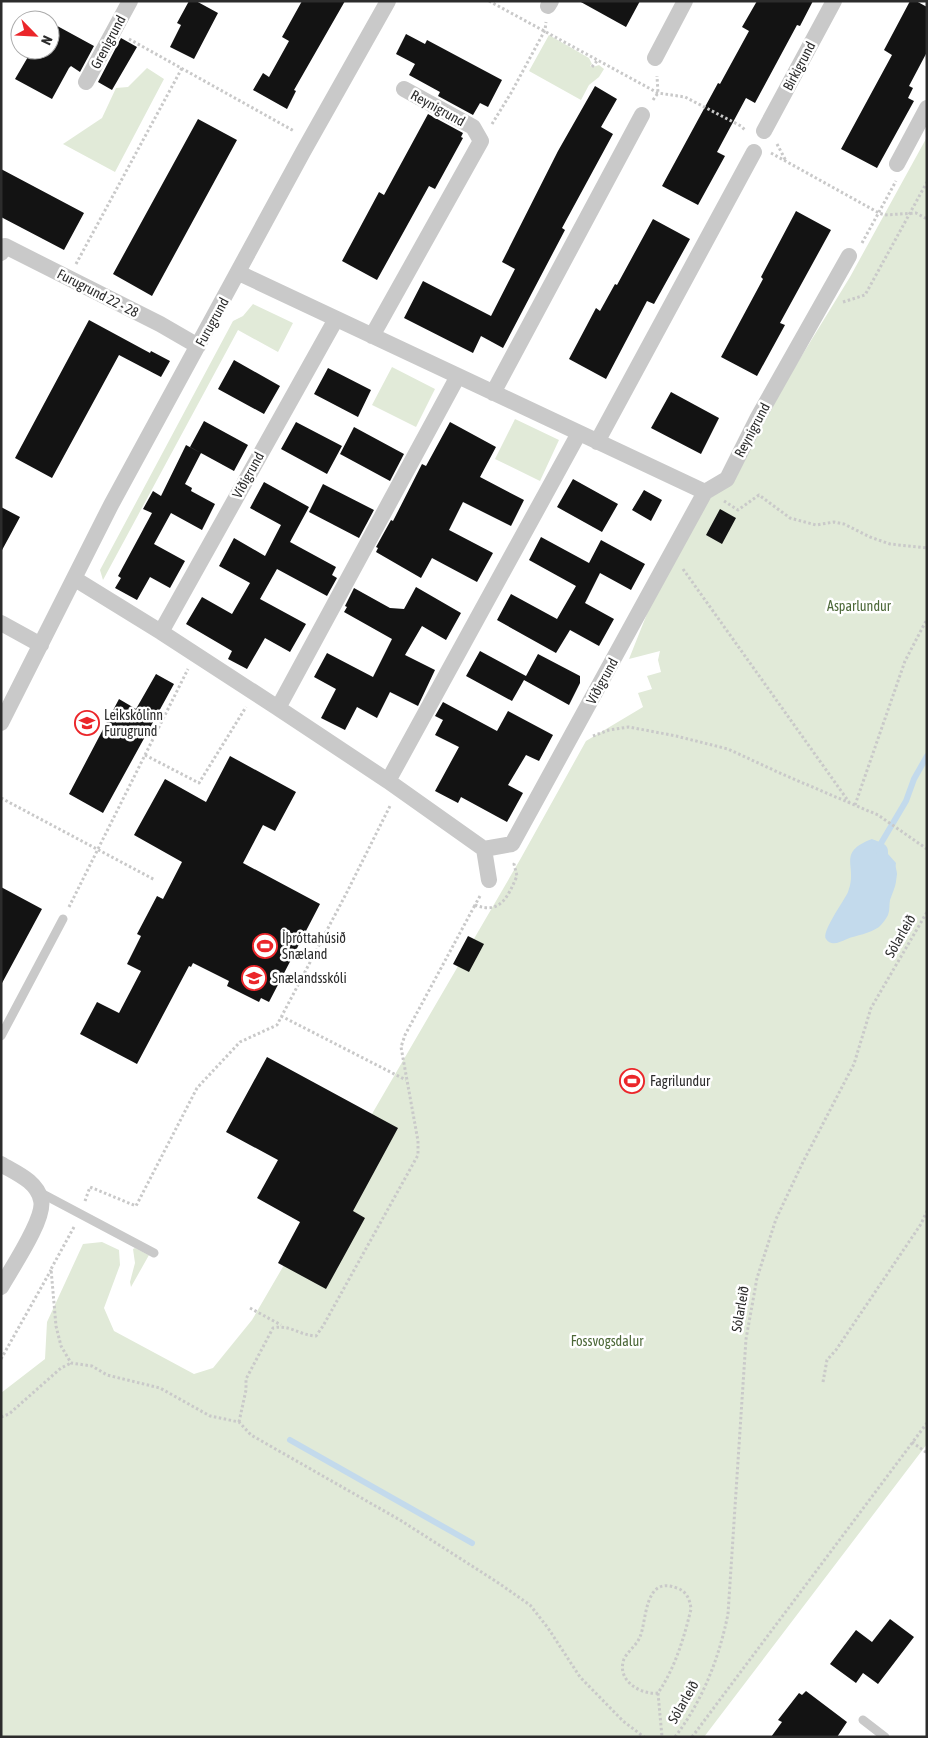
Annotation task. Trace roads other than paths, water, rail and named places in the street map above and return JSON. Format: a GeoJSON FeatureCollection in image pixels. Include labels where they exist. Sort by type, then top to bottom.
{"type":"FeatureCollection","features":[{"type":"Feature","properties":{"kind":"street","name":"Grenigrund"},"geometry":{"type":"LineString","coordinates":[[86,82],[130,1]]}},
{"type":"Feature","properties":{"kind":"street","name":"Furugrund"},"geometry":{"type":"LineString","coordinates":[[2,719],[75,579],[111,505],[388,1]]}},
{"type":"Feature","properties":{"kind":"street"},"geometry":{"type":"LineString","coordinates":[[655,58],[685,1]]}},
{"type":"Feature","properties":{"kind":"street","name":"Birkigrund"},"geometry":{"type":"LineString","coordinates":[[764,131],[834,1]]}},
{"type":"Feature","properties":{"kind":"street","name":"Reynigrund"},"geometry":{"type":"LineString","coordinates":[[372,336],[481,141],[473,127],[404,89]]}},
{"type":"Feature","properties":{"kind":"street"},"geometry":{"type":"LineString","coordinates":[[897,164],[927,108]]}},
{"type":"Feature","properties":{"kind":"street"},"geometry":{"type":"LineString","coordinates":[[493,393],[642,114]]}},
{"type":"Feature","properties":{"kind":"street"},"geometry":{"type":"LineString","coordinates":[[597,442],[759,151]]}},
{"type":"Feature","properties":{"kind":"street","name":"Furugrund 22 - 28"},"geometry":{"type":"LineString","coordinates":[[1,253],[5,246],[160,324],[198,346]]}},
{"type":"Feature","properties":{"kind":"street","name":"Reynigrund"},"geometry":{"type":"LineString","coordinates":[[711,495],[727,479],[757,419],[849,256]]}},
{"type":"Feature","properties":{"kind":"street"},"geometry":{"type":"LineString","coordinates":[[238,273],[711,495]]}},
{"type":"Feature","properties":{"kind":"street","name":"Víðigrund"},"geometry":{"type":"LineString","coordinates":[[161,632],[336,319]]}},
{"type":"Feature","properties":{"kind":"street"},"geometry":{"type":"LineString","coordinates":[[278,708],[458,376]]}},
{"type":"Feature","properties":{"kind":"street"},"geometry":{"type":"LineString","coordinates":[[393,785],[579,433]]}},
{"type":"Feature","properties":{"kind":"street","name":"Víðigrund"},"geometry":{"type":"LineString","coordinates":[[484,849],[512,844],[670,556],[711,495]]}},
{"type":"Feature","properties":{"kind":"street"},"geometry":{"type":"LineString","coordinates":[[75,579],[278,708],[484,849],[489,880]]}},
{"type":"Feature","properties":{"kind":"street"},"geometry":{"type":"LineString","coordinates":[[1,624],[41,645]]}},
{"type":"Feature","properties":{"kind":"street"},"geometry":{"type":"LineString","coordinates":[[1,1164],[26,1178],[42,1200],[38,1223],[1,1287]]}},
{"type":"Feature","properties":{"kind":"lane"},"geometry":{"type":"LineString","coordinates":[[1,1036],[63,919]]}},
{"type":"Feature","properties":{"kind":"lane"},"geometry":{"type":"LineString","coordinates":[[36,1190],[154,1253]]}},
{"type":"Feature","properties":{"kind":"lane"},"geometry":{"type":"LineString","coordinates":[[863,1720],[885,1737]]}},
{"type":"Feature","properties":{"kind":"water"},"geometry":{"type":"Polygon","coordinates":[[[872,839],[886,845],[888,854],[896,863],[896,882],[890,900],[888,915],[879,927],[867,933],[830,943],[825,935],[851,883],[851,855],[861,844],[872,839]]]}},
{"type":"Feature","properties":{"kind":"waterway"},"geometry":{"type":"LineString","coordinates":[[877,850],[906,801],[914,779],[927,756]]}},
{"type":"Feature","properties":{"kind":"waterway"},"geometry":{"type":"LineString","coordinates":[[290,1440],[472,1543]]}},
{"type":"Feature","properties":{"kind":"place","name":"Leikskólinn Furugrund"},"geometry":{"type":"Point","coordinates":[87,723]}},
{"type":"Feature","properties":{"kind":"place","name":"Íþróttahúsið Snæland"},"geometry":{"type":"Point","coordinates":[265,946]}},
{"type":"Feature","properties":{"kind":"place","name":"Snælandsskóli"},"geometry":{"type":"Point","coordinates":[254,978]}},
{"type":"Feature","properties":{"kind":"place","name":"Fagrilundur"},"geometry":{"type":"Point","coordinates":[632,1081]}},
{"type":"Feature","properties":{"kind":"park label","name":"Asparlundur"},"geometry":{"type":"Point","coordinates":[859,606]}},
{"type":"Feature","properties":{"kind":"park label","name":"Fossvogsdalur"},"geometry":{"type":"Point","coordinates":[607,1341]}}]}
